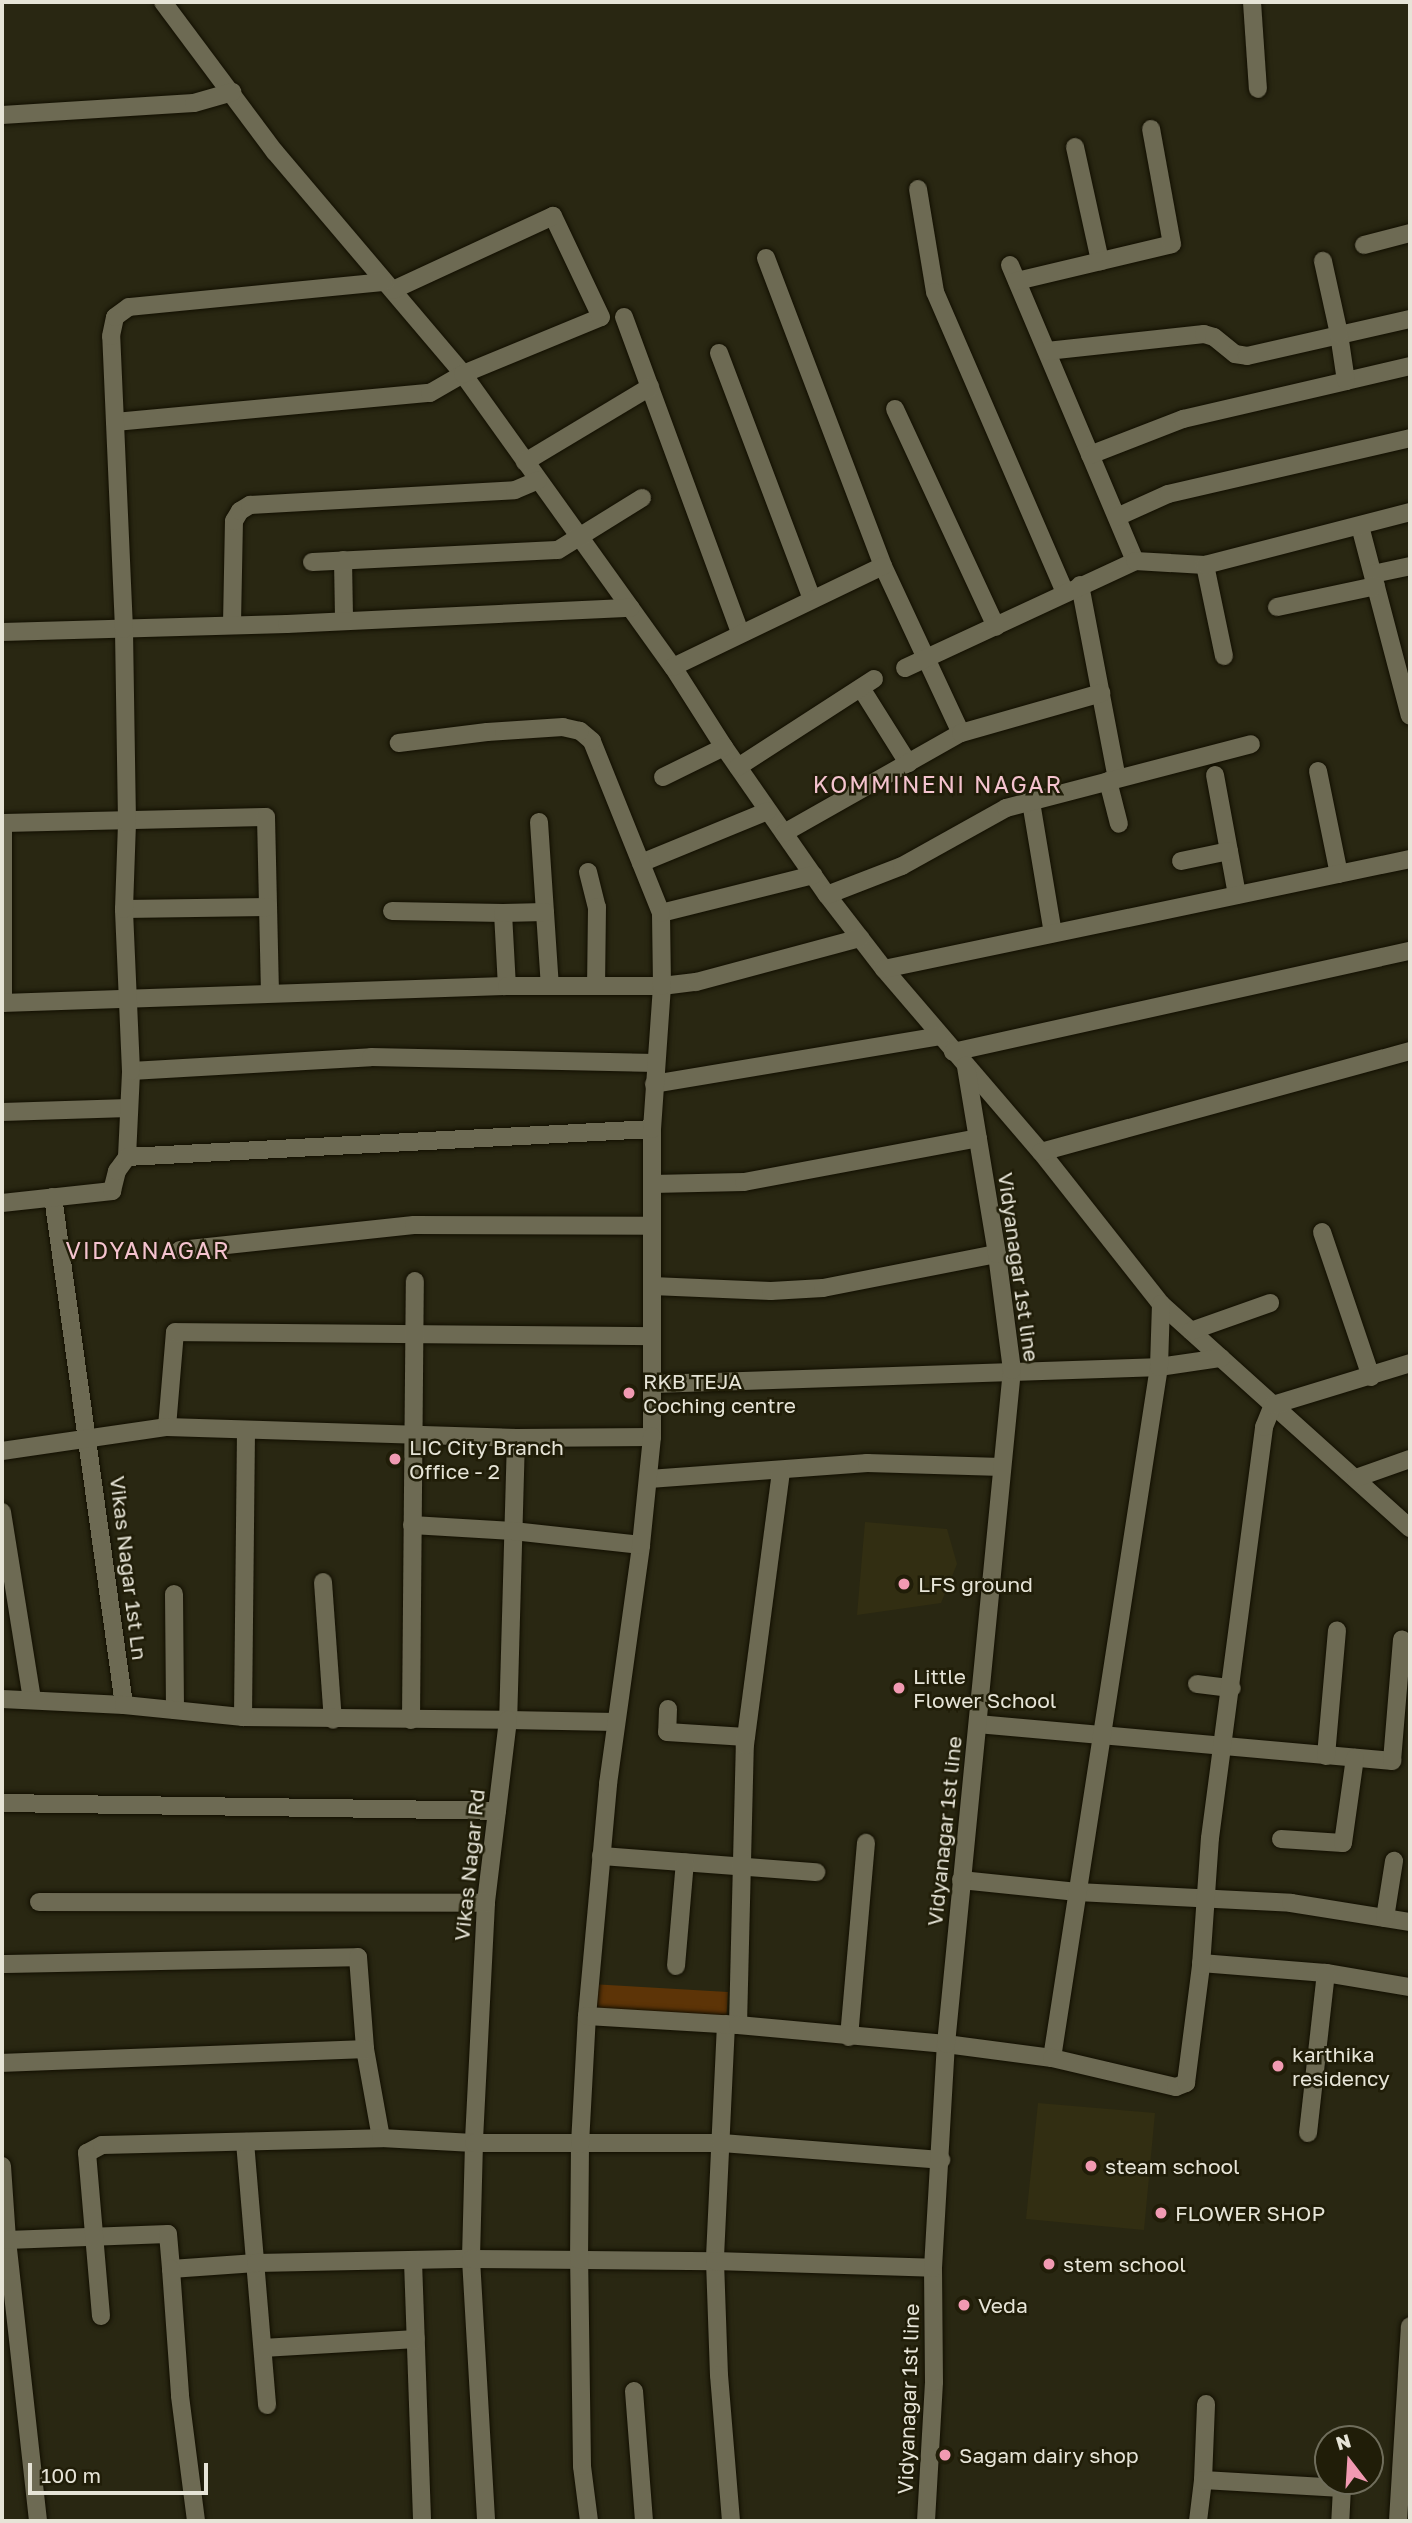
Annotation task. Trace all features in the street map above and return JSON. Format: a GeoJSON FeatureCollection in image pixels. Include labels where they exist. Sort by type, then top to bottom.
{"type":"FeatureCollection","features":[{"type":"Feature","properties":{"kind":"street"},"geometry":{"type":"LineString","coordinates":[[163,2],[275,152],[463,374],[673,667],[724,747],[813,876],[884,968],[1041,1152],[1161,1304],[1410,1528]]}},
{"type":"Feature","properties":{"kind":"street"},"geometry":{"type":"LineString","coordinates":[[1252,2],[1258,89]]}},
{"type":"Feature","properties":{"kind":"street"},"geometry":{"type":"LineString","coordinates":[[2,115],[194,103],[232,92]]}},
{"type":"Feature","properties":{"kind":"street"},"geometry":{"type":"LineString","coordinates":[[1135,561],[1014,273],[1100,261],[1172,244],[1151,129]]}},
{"type":"Feature","properties":{"kind":"street"},"geometry":{"type":"LineString","coordinates":[[1075,147],[1100,261]]}},
{"type":"Feature","properties":{"kind":"street"},"geometry":{"type":"LineString","coordinates":[[918,189],[935,292],[1073,589],[1101,693],[1119,824]]}},
{"type":"Feature","properties":{"kind":"street"},"geometry":{"type":"LineString","coordinates":[[2,1203],[112,1191],[117,1171],[127,1157],[131,1070],[124,909],[127,822],[124,629],[111,337],[116,317],[130,307],[388,286],[553,216],[601,317],[463,374],[430,393],[115,422]]}},
{"type":"Feature","properties":{"kind":"street"},"geometry":{"type":"LineString","coordinates":[[1364,245],[1410,233]]}},
{"type":"Feature","properties":{"kind":"street"},"geometry":{"type":"LineString","coordinates":[[766,258],[883,566],[928,656],[961,733]]}},
{"type":"Feature","properties":{"kind":"street"},"geometry":{"type":"LineString","coordinates":[[1323,261],[1346,382]]}},
{"type":"Feature","properties":{"kind":"street"},"geometry":{"type":"LineString","coordinates":[[624,317],[740,632]]}},
{"type":"Feature","properties":{"kind":"street"},"geometry":{"type":"LineString","coordinates":[[1046,351],[1204,334],[1214,337],[1235,354],[1247,356],[1410,319]]}},
{"type":"Feature","properties":{"kind":"street"},"geometry":{"type":"LineString","coordinates":[[719,353],[811,599]]}},
{"type":"Feature","properties":{"kind":"street"},"geometry":{"type":"LineString","coordinates":[[1090,454],[1182,419],[1410,366]]}},
{"type":"Feature","properties":{"kind":"street"},"geometry":{"type":"LineString","coordinates":[[525,462],[650,387]]}},
{"type":"Feature","properties":{"kind":"street"},"geometry":{"type":"LineString","coordinates":[[895,409],[996,627]]}},
{"type":"Feature","properties":{"kind":"street"},"geometry":{"type":"LineString","coordinates":[[1117,517],[1168,494],[1410,438]]}},
{"type":"Feature","properties":{"kind":"street"},"geometry":{"type":"LineString","coordinates":[[232,624],[234,521],[240,511],[250,505],[515,490],[538,480]]}},
{"type":"Feature","properties":{"kind":"street"},"geometry":{"type":"LineString","coordinates":[[312,562],[558,550],[642,498]]}},
{"type":"Feature","properties":{"kind":"street"},"geometry":{"type":"LineString","coordinates":[[905,668],[1135,561],[1205,565],[1410,512]]}},
{"type":"Feature","properties":{"kind":"street"},"geometry":{"type":"LineString","coordinates":[[1360,526],[1410,716]]}},
{"type":"Feature","properties":{"kind":"street"},"geometry":{"type":"LineString","coordinates":[[343,560],[344,620]]}},
{"type":"Feature","properties":{"kind":"street"},"geometry":{"type":"LineString","coordinates":[[1205,565],[1224,656]]}},
{"type":"Feature","properties":{"kind":"street"},"geometry":{"type":"LineString","coordinates":[[673,667],[740,632],[883,566]]}},
{"type":"Feature","properties":{"kind":"street"},"geometry":{"type":"LineString","coordinates":[[1277,607],[1374,580],[1410,566]]}},
{"type":"Feature","properties":{"kind":"street"},"geometry":{"type":"LineString","coordinates":[[2,632],[631,608]]}},
{"type":"Feature","properties":{"kind":"street"},"geometry":{"type":"LineString","coordinates":[[738,767],[868,683],[908,763]]}},
{"type":"Feature","properties":{"kind":"street"},"geometry":{"type":"LineString","coordinates":[[784,833],[961,733],[1101,693]]}},
{"type":"Feature","properties":{"kind":"street"},"geometry":{"type":"LineString","coordinates":[[399,743],[487,732],[563,727],[580,731],[592,741],[660,913],[662,986],[652,1129],[652,1437],[641,1545],[601,1856],[587,2016],[580,2144],[582,2466],[589,2521]]}},
{"type":"Feature","properties":{"kind":"street"},"geometry":{"type":"LineString","coordinates":[[827,894],[902,866],[1006,808],[1251,744]]}},
{"type":"Feature","properties":{"kind":"street"},"geometry":{"type":"LineString","coordinates":[[663,776],[724,747]]}},
{"type":"Feature","properties":{"kind":"street"},"geometry":{"type":"LineString","coordinates":[[1318,771],[1339,874]]}},
{"type":"Feature","properties":{"kind":"street"},"geometry":{"type":"LineString","coordinates":[[1215,775],[1237,895]]}},
{"type":"Feature","properties":{"kind":"street"},"geometry":{"type":"LineString","coordinates":[[1031,802],[1053,933]]}},
{"type":"Feature","properties":{"kind":"street"},"geometry":{"type":"LineString","coordinates":[[641,863],[768,811]]}},
{"type":"Feature","properties":{"kind":"street"},"geometry":{"type":"LineString","coordinates":[[270,993],[266,817],[2,823],[3,1003],[507,986],[662,986],[696,982],[860,938]]}},
{"type":"Feature","properties":{"kind":"street"},"geometry":{"type":"LineString","coordinates":[[539,822],[550,986]]}},
{"type":"Feature","properties":{"kind":"street"},"geometry":{"type":"LineString","coordinates":[[1181,861],[1229,851]]}},
{"type":"Feature","properties":{"kind":"street"},"geometry":{"type":"LineString","coordinates":[[884,968],[1410,859]]}},
{"type":"Feature","properties":{"kind":"street"},"geometry":{"type":"LineString","coordinates":[[588,872],[597,907],[596,986]]}},
{"type":"Feature","properties":{"kind":"street"},"geometry":{"type":"LineString","coordinates":[[660,913],[813,876]]}},
{"type":"Feature","properties":{"kind":"street"},"geometry":{"type":"LineString","coordinates":[[124,909],[268,907]]}},
{"type":"Feature","properties":{"kind":"street"},"geometry":{"type":"LineString","coordinates":[[393,911],[545,912]]}},
{"type":"Feature","properties":{"kind":"street"},"geometry":{"type":"LineString","coordinates":[[503,913],[507,986]]}},
{"type":"Feature","properties":{"kind":"street"},"geometry":{"type":"LineString","coordinates":[[953,1052],[1410,951]]}},
{"type":"Feature","properties":{"kind":"street"},"geometry":{"type":"LineString","coordinates":[[654,1084],[940,1036]]}},
{"type":"Feature","properties":{"kind":"street"},"geometry":{"type":"LineString","coordinates":[[1041,1152],[1410,1051]]}},
{"type":"Feature","properties":{"kind":"street"},"geometry":{"type":"LineString","coordinates":[[131,1070],[371,1057],[656,1063]]}},
{"type":"Feature","properties":{"kind":"street","name":"Vidyanagar 1st line"},"geometry":{"type":"LineString","coordinates":[[926,2521],[934,2382],[933,2268],[946,2044],[1012,1370],[997,1254],[967,1066]]}},
{"type":"Feature","properties":{"kind":"street"},"geometry":{"type":"LineString","coordinates":[[2,1112],[129,1108]]}},
{"type":"Feature","properties":{"kind":"street"},"geometry":{"type":"LineString","coordinates":[[127,1157],[652,1129]]}},
{"type":"Feature","properties":{"kind":"street"},"geometry":{"type":"LineString","coordinates":[[652,1184],[744,1182],[978,1138]]}},
{"type":"Feature","properties":{"kind":"street","name":"Vikas Nagar 1st Ln"},"geometry":{"type":"LineString","coordinates":[[53,1197],[89,1437],[124,1705]]}},
{"type":"Feature","properties":{"kind":"street"},"geometry":{"type":"LineString","coordinates":[[180,1250],[414,1225],[652,1226]]}},
{"type":"Feature","properties":{"kind":"street"},"geometry":{"type":"LineString","coordinates":[[1322,1232],[1371,1377]]}},
{"type":"Feature","properties":{"kind":"street"},"geometry":{"type":"LineString","coordinates":[[652,1286],[771,1291],[823,1288],[997,1254]]}},
{"type":"Feature","properties":{"kind":"street"},"geometry":{"type":"LineString","coordinates":[[411,1720],[415,1281]]}},
{"type":"Feature","properties":{"kind":"street"},"geometry":{"type":"LineString","coordinates":[[1191,1331],[1270,1303]]}},
{"type":"Feature","properties":{"kind":"street"},"geometry":{"type":"LineString","coordinates":[[1052,2058],[1159,1367],[1161,1304]]}},
{"type":"Feature","properties":{"kind":"street"},"geometry":{"type":"LineString","coordinates":[[167,1427],[175,1332],[652,1336]]}},
{"type":"Feature","properties":{"kind":"street"},"geometry":{"type":"LineString","coordinates":[[653,1384],[1159,1367],[1221,1358]]}},
{"type":"Feature","properties":{"kind":"street"},"geometry":{"type":"LineString","coordinates":[[1273,1405],[1410,1363]]}},
{"type":"Feature","properties":{"kind":"street"},"geometry":{"type":"LineString","coordinates":[[587,2016],[732,2025],[946,2044],[1052,2058],[1182,2087],[1186,2083],[1201,1964],[1210,1838],[1225,1747],[1264,1427],[1273,1405]]}},
{"type":"Feature","properties":{"kind":"street"},"geometry":{"type":"LineString","coordinates":[[2,1451],[167,1427],[516,1438],[652,1437]]}},
{"type":"Feature","properties":{"kind":"street"},"geometry":{"type":"LineString","coordinates":[[243,1717],[246,1430]]}},
{"type":"Feature","properties":{"kind":"street","name":"Vikas Nagar Rd"},"geometry":{"type":"LineString","coordinates":[[486,2521],[471,2259],[474,2143],[486,1903],[508,1720],[516,1438]]}},
{"type":"Feature","properties":{"kind":"street"},"geometry":{"type":"LineString","coordinates":[[1356,1478],[1410,1459]]}},
{"type":"Feature","properties":{"kind":"street"},"geometry":{"type":"LineString","coordinates":[[649,1479],[867,1462],[1002,1467]]}},
{"type":"Feature","properties":{"kind":"street"},"geometry":{"type":"LineString","coordinates":[[732,2521],[719,2375],[715,2261],[742,1867],[746,1737],[781,1470]]}},
{"type":"Feature","properties":{"kind":"street"},"geometry":{"type":"LineString","coordinates":[[2,1512],[32,1700]]}},
{"type":"Feature","properties":{"kind":"street"},"geometry":{"type":"LineString","coordinates":[[412,1525],[513,1531],[641,1545]]}},
{"type":"Feature","properties":{"kind":"street"},"geometry":{"type":"LineString","coordinates":[[323,1582],[333,1720]]}},
{"type":"Feature","properties":{"kind":"street"},"geometry":{"type":"LineString","coordinates":[[174,1594],[175,1710]]}},
{"type":"Feature","properties":{"kind":"street"},"geometry":{"type":"LineString","coordinates":[[1326,1756],[1337,1629]]}},
{"type":"Feature","properties":{"kind":"street"},"geometry":{"type":"LineString","coordinates":[[978,1724],[1392,1761],[1402,1639]]}},
{"type":"Feature","properties":{"kind":"street"},"geometry":{"type":"LineString","coordinates":[[1197,1684],[1232,1688]]}},
{"type":"Feature","properties":{"kind":"street"},"geometry":{"type":"LineString","coordinates":[[2,1699],[124,1705],[243,1717],[616,1723]]}},
{"type":"Feature","properties":{"kind":"street"},"geometry":{"type":"LineString","coordinates":[[668,1709],[667,1731],[746,1737]]}},
{"type":"Feature","properties":{"kind":"street"},"geometry":{"type":"LineString","coordinates":[[1281,1839],[1343,1843],[1356,1758]]}},
{"type":"Feature","properties":{"kind":"street"},"geometry":{"type":"LineString","coordinates":[[2,1803],[497,1811]]}},
{"type":"Feature","properties":{"kind":"street"},"geometry":{"type":"LineString","coordinates":[[849,2037],[866,1843]]}},
{"type":"Feature","properties":{"kind":"street"},"geometry":{"type":"LineString","coordinates":[[601,1856],[816,1872]]}},
{"type":"Feature","properties":{"kind":"street"},"geometry":{"type":"LineString","coordinates":[[1385,1918],[1394,1861]]}},
{"type":"Feature","properties":{"kind":"street"},"geometry":{"type":"LineString","coordinates":[[676,1966],[685,1862]]}},
{"type":"Feature","properties":{"kind":"street"},"geometry":{"type":"LineString","coordinates":[[961,1880],[1077,1892],[1291,1903],[1410,1922]]}},
{"type":"Feature","properties":{"kind":"street"},"geometry":{"type":"LineString","coordinates":[[40,1902],[486,1903]]}},
{"type":"Feature","properties":{"kind":"street"},"geometry":{"type":"LineString","coordinates":[[2,1964],[358,1957],[366,2049],[381,2138]]}},
{"type":"Feature","properties":{"kind":"street"},"geometry":{"type":"LineString","coordinates":[[1201,1964],[1326,1973],[1410,1986]]}},
{"type":"Feature","properties":{"kind":"street"},"geometry":{"type":"LineString","coordinates":[[1308,2133],[1326,1973]]}},
{"type":"Feature","properties":{"kind":"street"},"geometry":{"type":"LineString","coordinates":[[2,2063],[366,2049]]}},
{"type":"Feature","properties":{"kind":"street"},"geometry":{"type":"LineString","coordinates":[[102,2316],[87,2153],[93,2147],[381,2138],[474,2143],[721,2143],[941,2160]]}},
{"type":"Feature","properties":{"kind":"street"},"geometry":{"type":"LineString","coordinates":[[245,2142],[268,2404]]}},
{"type":"Feature","properties":{"kind":"street"},"geometry":{"type":"LineString","coordinates":[[2,2166],[7,2288],[38,2521]]}},
{"type":"Feature","properties":{"kind":"street"},"geometry":{"type":"LineString","coordinates":[[7,2241],[93,2235],[168,2234],[180,2396],[196,2521]]}},
{"type":"Feature","properties":{"kind":"street"},"geometry":{"type":"LineString","coordinates":[[171,2269],[256,2263],[471,2259],[715,2261],[933,2268]]}},
{"type":"Feature","properties":{"kind":"street"},"geometry":{"type":"LineString","coordinates":[[413,2261],[422,2521]]}},
{"type":"Feature","properties":{"kind":"street"},"geometry":{"type":"LineString","coordinates":[[1398,2521],[1410,2326]]}},
{"type":"Feature","properties":{"kind":"street"},"geometry":{"type":"LineString","coordinates":[[263,2348],[416,2339]]}},
{"type":"Feature","properties":{"kind":"street"},"geometry":{"type":"LineString","coordinates":[[634,2391],[644,2521]]}},
{"type":"Feature","properties":{"kind":"street"},"geometry":{"type":"LineString","coordinates":[[1198,2521],[1203,2480],[1206,2404]]}},
{"type":"Feature","properties":{"kind":"street"},"geometry":{"type":"LineString","coordinates":[[1203,2480],[1342,2488],[1340,2521]]}},
{"type":"Feature","properties":{"kind":"shaded area","name":"LFS ground"},"geometry":{"type":"Polygon","coordinates":[[[865,1522],[947,1529],[957,1564],[941,1603],[857,1615],[865,1522]]]}},
{"type":"Feature","properties":{"kind":"shaded area"},"geometry":{"type":"Polygon","coordinates":[[[591,1984],[728,1992],[726,2024],[587,2016],[591,1984]]]}},
{"type":"Feature","properties":{"kind":"shaded area","name":"steam school"},"geometry":{"type":"Polygon","coordinates":[[[1038,2103],[1155,2113],[1144,2230],[1026,2219],[1038,2103]]]}},
{"type":"Feature","properties":{"kind":"place","name":"RKB TEJA Coching centre"},"geometry":{"type":"Point","coordinates":[629,1393]}},
{"type":"Feature","properties":{"kind":"place","name":"LIC City Branch Office - 2"},"geometry":{"type":"Point","coordinates":[395,1459]}},
{"type":"Feature","properties":{"kind":"place","name":"LFS ground"},"geometry":{"type":"Point","coordinates":[904,1584]}},
{"type":"Feature","properties":{"kind":"place","name":"Little Flower School"},"geometry":{"type":"Point","coordinates":[899,1688]}},
{"type":"Feature","properties":{"kind":"place","name":"karthika residency"},"geometry":{"type":"Point","coordinates":[1278,2066]}},
{"type":"Feature","properties":{"kind":"place","name":"steam school"},"geometry":{"type":"Point","coordinates":[1091,2166]}},
{"type":"Feature","properties":{"kind":"place","name":"FLOWER SHOP"},"geometry":{"type":"Point","coordinates":[1161,2213]}},
{"type":"Feature","properties":{"kind":"place","name":"stem school"},"geometry":{"type":"Point","coordinates":[1049,2264]}},
{"type":"Feature","properties":{"kind":"place","name":"Veda"},"geometry":{"type":"Point","coordinates":[964,2305]}},
{"type":"Feature","properties":{"kind":"place","name":"Sagam dairy shop"},"geometry":{"type":"Point","coordinates":[945,2455]}},
{"type":"Feature","properties":{"kind":"district","name":"KOMMINENI NAGAR"},"geometry":{"type":"Point","coordinates":[938,784]}},
{"type":"Feature","properties":{"kind":"district","name":"VIDYANAGAR"},"geometry":{"type":"Point","coordinates":[148,1250]}}]}
